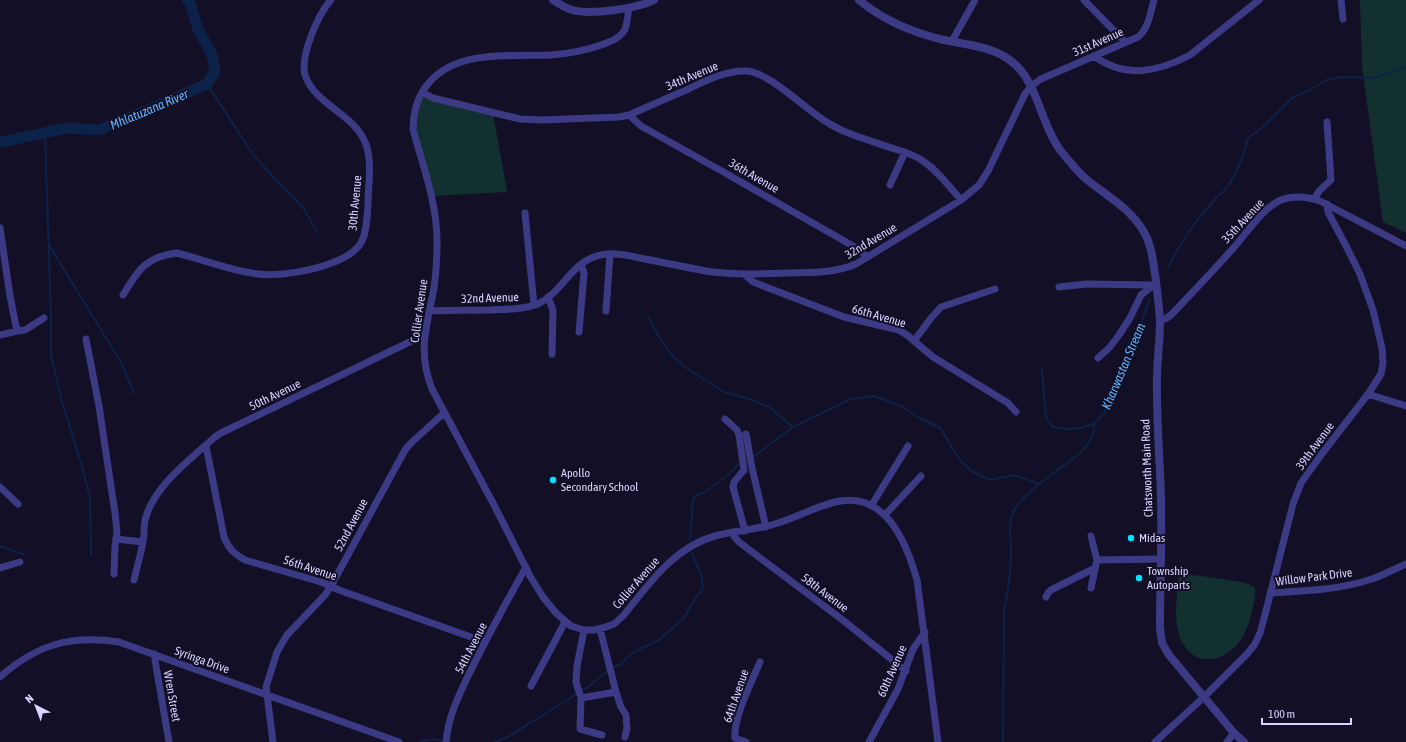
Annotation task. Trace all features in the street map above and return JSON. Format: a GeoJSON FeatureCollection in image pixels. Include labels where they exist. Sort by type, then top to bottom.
{"type":"FeatureCollection","features":[{"type":"Feature","properties":{"kind":"street","name":"30th Avenue"},"geometry":{"type":"LineString","coordinates":[[123,294],[137,273],[156,257],[166,254],[176,253],[245,272],[268,275],[296,273],[342,259],[358,247],[364,235],[367,217],[369,167],[368,150],[364,140],[352,124],[326,103],[310,86],[305,74],[304,66],[304,59],[316,24],[323,10],[331,0]]}},
{"type":"Feature","properties":{"kind":"street"},"geometry":{"type":"LineString","coordinates":[[553,0],[564,7],[580,12],[629,8],[654,0]]}},
{"type":"Feature","properties":{"kind":"street","name":"Chatsworth Main Road"},"geometry":{"type":"LineString","coordinates":[[859,0],[879,14],[900,25],[923,34],[984,48],[1000,54],[1018,67],[1031,86],[1049,130],[1058,147],[1067,159],[1086,179],[1136,219],[1145,234],[1151,250],[1154,284],[1160,320],[1157,391],[1161,498],[1161,638],[1169,655],[1234,733],[1244,742]]}},
{"type":"Feature","properties":{"kind":"street"},"geometry":{"type":"LineString","coordinates":[[952,41],[975,0]]}},
{"type":"Feature","properties":{"kind":"street"},"geometry":{"type":"LineString","coordinates":[[1084,0],[1125,42]]}},
{"type":"Feature","properties":{"kind":"street","name":"31st Avenue"},"geometry":{"type":"LineString","coordinates":[[1031,86],[1041,79],[1125,42],[1144,32],[1154,0]]}},
{"type":"Feature","properties":{"kind":"street"},"geometry":{"type":"LineString","coordinates":[[1094,56],[1105,64],[1120,69],[1141,71],[1158,68],[1190,55],[1259,0]]}},
{"type":"Feature","properties":{"kind":"street"},"geometry":{"type":"LineString","coordinates":[[1341,0],[1343,19]]}},
{"type":"Feature","properties":{"kind":"street","name":"Collier Avenue"},"geometry":{"type":"LineString","coordinates":[[629,8],[627,23],[623,32],[607,43],[576,52],[550,55],[486,56],[470,59],[444,68],[432,79],[422,92],[416,106],[413,129],[434,207],[437,244],[434,286],[424,335],[424,352],[428,379],[444,413],[543,597],[565,622],[576,628],[584,630],[600,629],[614,624],[623,616],[668,563],[681,552],[704,539],[733,532],[766,527],[834,502],[844,500],[857,501],[871,506],[893,524],[900,534],[912,561],[917,580],[925,632],[938,742]]}},
{"type":"Feature","properties":{"kind":"street","name":"34th Avenue"},"geometry":{"type":"LineString","coordinates":[[422,92],[433,98],[520,119],[542,120],[628,115],[710,79],[731,73],[746,71],[766,77],[832,126],[905,152],[922,160],[946,182],[961,200]]}},
{"type":"Feature","properties":{"kind":"street","name":"32nd Avenue"},"geometry":{"type":"LineString","coordinates":[[430,311],[521,308],[534,305],[548,297],[581,264],[593,258],[610,254],[643,258],[727,274],[825,272],[839,270],[856,264],[961,200],[979,185],[988,171],[1025,94],[1031,86]]}},
{"type":"Feature","properties":{"kind":"street","name":"36th Avenue"},"geometry":{"type":"LineString","coordinates":[[628,115],[641,126],[853,246],[867,257]]}},
{"type":"Feature","properties":{"kind":"street"},"geometry":{"type":"LineString","coordinates":[[1314,199],[1320,190],[1331,180],[1327,122]]}},
{"type":"Feature","properties":{"kind":"street"},"geometry":{"type":"LineString","coordinates":[[890,185],[905,152]]}},
{"type":"Feature","properties":{"kind":"street","name":"35th Avenue"},"geometry":{"type":"LineString","coordinates":[[1160,320],[1168,317],[1272,206],[1282,200],[1292,197],[1314,199],[1327,204],[1406,246]]}},
{"type":"Feature","properties":{"kind":"street","name":"39th Avenue"},"geometry":{"type":"LineString","coordinates":[[1204,697],[1247,654],[1260,633],[1293,504],[1301,483],[1368,394],[1382,368],[1382,348],[1368,294],[1345,244],[1328,212],[1327,204]]}},
{"type":"Feature","properties":{"kind":"street"},"geometry":{"type":"LineString","coordinates":[[526,213],[534,305]]}},
{"type":"Feature","properties":{"kind":"street"},"geometry":{"type":"LineString","coordinates":[[0,228],[10,296],[17,331]]}},
{"type":"Feature","properties":{"kind":"street"},"geometry":{"type":"LineString","coordinates":[[606,312],[610,254]]}},
{"type":"Feature","properties":{"kind":"street"},"geometry":{"type":"LineString","coordinates":[[579,332],[584,273],[581,264]]}},
{"type":"Feature","properties":{"kind":"street","name":"66th Avenue"},"geometry":{"type":"LineString","coordinates":[[744,274],[753,282],[813,306],[844,317],[899,330],[933,357],[1008,403],[1016,412]]}},
{"type":"Feature","properties":{"kind":"street"},"geometry":{"type":"LineString","coordinates":[[1059,287],[1086,284],[1154,284]]}},
{"type":"Feature","properties":{"kind":"street"},"geometry":{"type":"LineString","coordinates":[[1098,358],[1110,347],[1119,335],[1130,318],[1141,295],[1154,284]]}},
{"type":"Feature","properties":{"kind":"street"},"geometry":{"type":"LineString","coordinates":[[914,341],[941,307],[995,289]]}},
{"type":"Feature","properties":{"kind":"street"},"geometry":{"type":"LineString","coordinates":[[548,297],[553,310],[552,354]]}},
{"type":"Feature","properties":{"kind":"street"},"geometry":{"type":"LineString","coordinates":[[0,335],[24,330],[44,318]]}},
{"type":"Feature","properties":{"kind":"street","name":"50th Avenue"},"geometry":{"type":"LineString","coordinates":[[134,580],[143,542],[145,518],[154,499],[174,475],[221,433],[424,335]]}},
{"type":"Feature","properties":{"kind":"street"},"geometry":{"type":"LineString","coordinates":[[86,339],[103,431],[116,517],[117,532],[114,546],[114,574]]}},
{"type":"Feature","properties":{"kind":"street"},"geometry":{"type":"LineString","coordinates":[[1368,394],[1406,406]]}},
{"type":"Feature","properties":{"kind":"street","name":"52nd Avenue"},"geometry":{"type":"LineString","coordinates":[[273,742],[266,687],[277,652],[283,640],[325,595],[331,586],[400,458],[411,443],[444,413]]}},
{"type":"Feature","properties":{"kind":"street"},"geometry":{"type":"LineString","coordinates":[[725,418],[737,430],[747,458],[766,527]]}},
{"type":"Feature","properties":{"kind":"street"},"geometry":{"type":"LineString","coordinates":[[745,530],[733,486],[734,482],[743,472],[747,458],[746,434]]}},
{"type":"Feature","properties":{"kind":"street","name":"56th Avenue"},"geometry":{"type":"LineString","coordinates":[[206,446],[224,537],[230,549],[236,555],[245,560],[321,582],[339,590],[485,642]]}},
{"type":"Feature","properties":{"kind":"street"},"geometry":{"type":"LineString","coordinates":[[871,506],[908,446]]}},
{"type":"Feature","properties":{"kind":"street"},"geometry":{"type":"LineString","coordinates":[[885,516],[921,476]]}},
{"type":"Feature","properties":{"kind":"street"},"geometry":{"type":"LineString","coordinates":[[0,487],[18,504]]}},
{"type":"Feature","properties":{"kind":"street","name":"58th Avenue"},"geometry":{"type":"LineString","coordinates":[[733,532],[734,536],[739,542],[844,621],[906,671]]}},
{"type":"Feature","properties":{"kind":"street"},"geometry":{"type":"LineString","coordinates":[[1091,536],[1097,560],[1091,588]]}},
{"type":"Feature","properties":{"kind":"street"},"geometry":{"type":"LineString","coordinates":[[116,539],[143,542]]}},
{"type":"Feature","properties":{"kind":"street"},"geometry":{"type":"LineString","coordinates":[[1097,560],[1160,559]]}},
{"type":"Feature","properties":{"kind":"street"},"geometry":{"type":"LineString","coordinates":[[0,568],[20,562]]}},
{"type":"Feature","properties":{"kind":"street","name":"Willow Park Drive"},"geometry":{"type":"LineString","coordinates":[[1270,593],[1345,586],[1372,579],[1406,564]]}},
{"type":"Feature","properties":{"kind":"street","name":"54th Avenue"},"geometry":{"type":"LineString","coordinates":[[446,739],[457,700],[485,642],[526,567]]}},
{"type":"Feature","properties":{"kind":"street"},"geometry":{"type":"LineString","coordinates":[[1046,597],[1052,590],[1095,568]]}},
{"type":"Feature","properties":{"kind":"street"},"geometry":{"type":"LineString","coordinates":[[531,686],[565,622]]}},
{"type":"Feature","properties":{"kind":"street"},"geometry":{"type":"LineString","coordinates":[[600,629],[611,676],[621,707],[626,715],[627,728],[625,737]]}},
{"type":"Feature","properties":{"kind":"street"},"geometry":{"type":"LineString","coordinates":[[584,630],[577,666],[576,682],[581,698],[580,729],[602,735]]}},
{"type":"Feature","properties":{"kind":"street","name":"60th Avenue"},"geometry":{"type":"LineString","coordinates":[[869,742],[898,689],[913,649],[925,632]]}},
{"type":"Feature","properties":{"kind":"street","name":"Syringa Drive"},"geometry":{"type":"LineString","coordinates":[[0,677],[16,663],[28,656],[40,650],[64,642],[106,640],[119,642],[400,742]]}},
{"type":"Feature","properties":{"kind":"street","name":"Wren Street"},"geometry":{"type":"LineString","coordinates":[[154,654],[169,742]]}},
{"type":"Feature","properties":{"kind":"street","name":"64th Avenue"},"geometry":{"type":"LineString","coordinates":[[734,740],[739,715],[760,662]]}},
{"type":"Feature","properties":{"kind":"street"},"geometry":{"type":"LineString","coordinates":[[581,698],[616,692]]}},
{"type":"Feature","properties":{"kind":"street"},"geometry":{"type":"LineString","coordinates":[[1155,742],[1204,697]]}},
{"type":"Feature","properties":{"kind":"street"},"geometry":{"type":"LineString","coordinates":[[1227,742],[1234,733]]}},
{"type":"Feature","properties":{"kind":"street"},"geometry":{"type":"LineString","coordinates":[[734,740],[746,742]]}},
{"type":"Feature","properties":{"kind":"green space"},"geometry":{"type":"Polygon","coordinates":[[[1360,0],[1406,0],[1406,233],[1383,222],[1362,66],[1360,0]]]}},
{"type":"Feature","properties":{"kind":"green space"},"geometry":{"type":"Polygon","coordinates":[[[422,92],[493,113],[507,192],[431,196],[413,129],[422,92]]]}},
{"type":"Feature","properties":{"kind":"green space"},"geometry":{"type":"Polygon","coordinates":[[[1182,574],[1232,581],[1254,587],[1255,600],[1251,616],[1240,641],[1226,654],[1218,658],[1209,659],[1193,655],[1181,640],[1177,626],[1176,610],[1178,580],[1179,576],[1182,574]]]}},
{"type":"Feature","properties":{"kind":"waterway","name":"Mhlatuzana River"},"geometry":{"type":"LineString","coordinates":[[0,142],[68,128],[99,130],[207,84],[215,71],[212,55],[198,29],[190,3],[187,0]]}},
{"type":"Feature","properties":{"kind":"waterway","name":"Kharwastan Stream"},"geometry":{"type":"LineString","coordinates":[[1168,267],[1190,230],[1217,197],[1224,191],[1234,177],[1240,164],[1248,138],[1262,128],[1292,98],[1310,90],[1326,80],[1342,77],[1374,78],[1406,67]]}},
{"type":"Feature","properties":{"kind":"waterway"},"geometry":{"type":"LineString","coordinates":[[207,84],[254,156],[304,209],[317,232]]}},
{"type":"Feature","properties":{"kind":"waterway"},"geometry":{"type":"LineString","coordinates":[[45,133],[51,355],[62,402],[82,466],[90,498],[91,555]]}},
{"type":"Feature","properties":{"kind":"waterway"},"geometry":{"type":"LineString","coordinates":[[49,245],[122,364],[134,393]]}},
{"type":"Feature","properties":{"kind":"waterway","name":"Kharwastan Stream"},"geometry":{"type":"LineString","coordinates":[[1042,369],[1046,418],[1053,427],[1068,429],[1081,428],[1095,423],[1105,412],[1107,398],[1141,324],[1149,300]]}},
{"type":"Feature","properties":{"kind":"waterway"},"geometry":{"type":"LineString","coordinates":[[648,316],[659,337],[671,354],[685,367],[724,392],[749,399],[769,407],[793,427]]}},
{"type":"Feature","properties":{"kind":"waterway"},"geometry":{"type":"LineString","coordinates":[[753,457],[793,427],[851,399],[874,396],[901,406],[918,417],[940,428],[960,460],[971,471],[990,480],[1014,475],[1040,484]]}},
{"type":"Feature","properties":{"kind":"waterway"},"geometry":{"type":"LineString","coordinates":[[1003,742],[1004,610],[1010,571],[1010,527],[1012,515],[1018,504],[1029,493],[1083,450],[1091,438],[1095,423]]}},
{"type":"Feature","properties":{"kind":"waterway"},"geometry":{"type":"LineString","coordinates":[[690,540],[693,500],[697,495],[705,492],[728,475],[741,462]]}},
{"type":"Feature","properties":{"kind":"waterway"},"geometry":{"type":"LineString","coordinates":[[0,546],[25,555]]}},
{"type":"Feature","properties":{"kind":"waterway"},"geometry":{"type":"LineString","coordinates":[[612,667],[620,665],[628,656],[659,640],[684,618],[703,588],[702,577],[691,552]]}},
{"type":"Feature","properties":{"kind":"waterway"},"geometry":{"type":"LineString","coordinates":[[580,690],[587,688],[608,670]]}},
{"type":"Feature","properties":{"kind":"waterway"},"geometry":{"type":"LineString","coordinates":[[494,742],[506,738],[572,697],[577,692]]}},
{"type":"Feature","properties":{"kind":"waterway"},"geometry":{"type":"LineString","coordinates":[[421,742],[433,739],[439,739],[444,742]]}},
{"type":"Feature","properties":{"kind":"place","name":"Apollo Secondary School"},"geometry":{"type":"Point","coordinates":[553,480]}},
{"type":"Feature","properties":{"kind":"place","name":"Midas"},"geometry":{"type":"Point","coordinates":[1131,538]}},
{"type":"Feature","properties":{"kind":"place","name":"Township Autoparts"},"geometry":{"type":"Point","coordinates":[1139,578]}}]}
